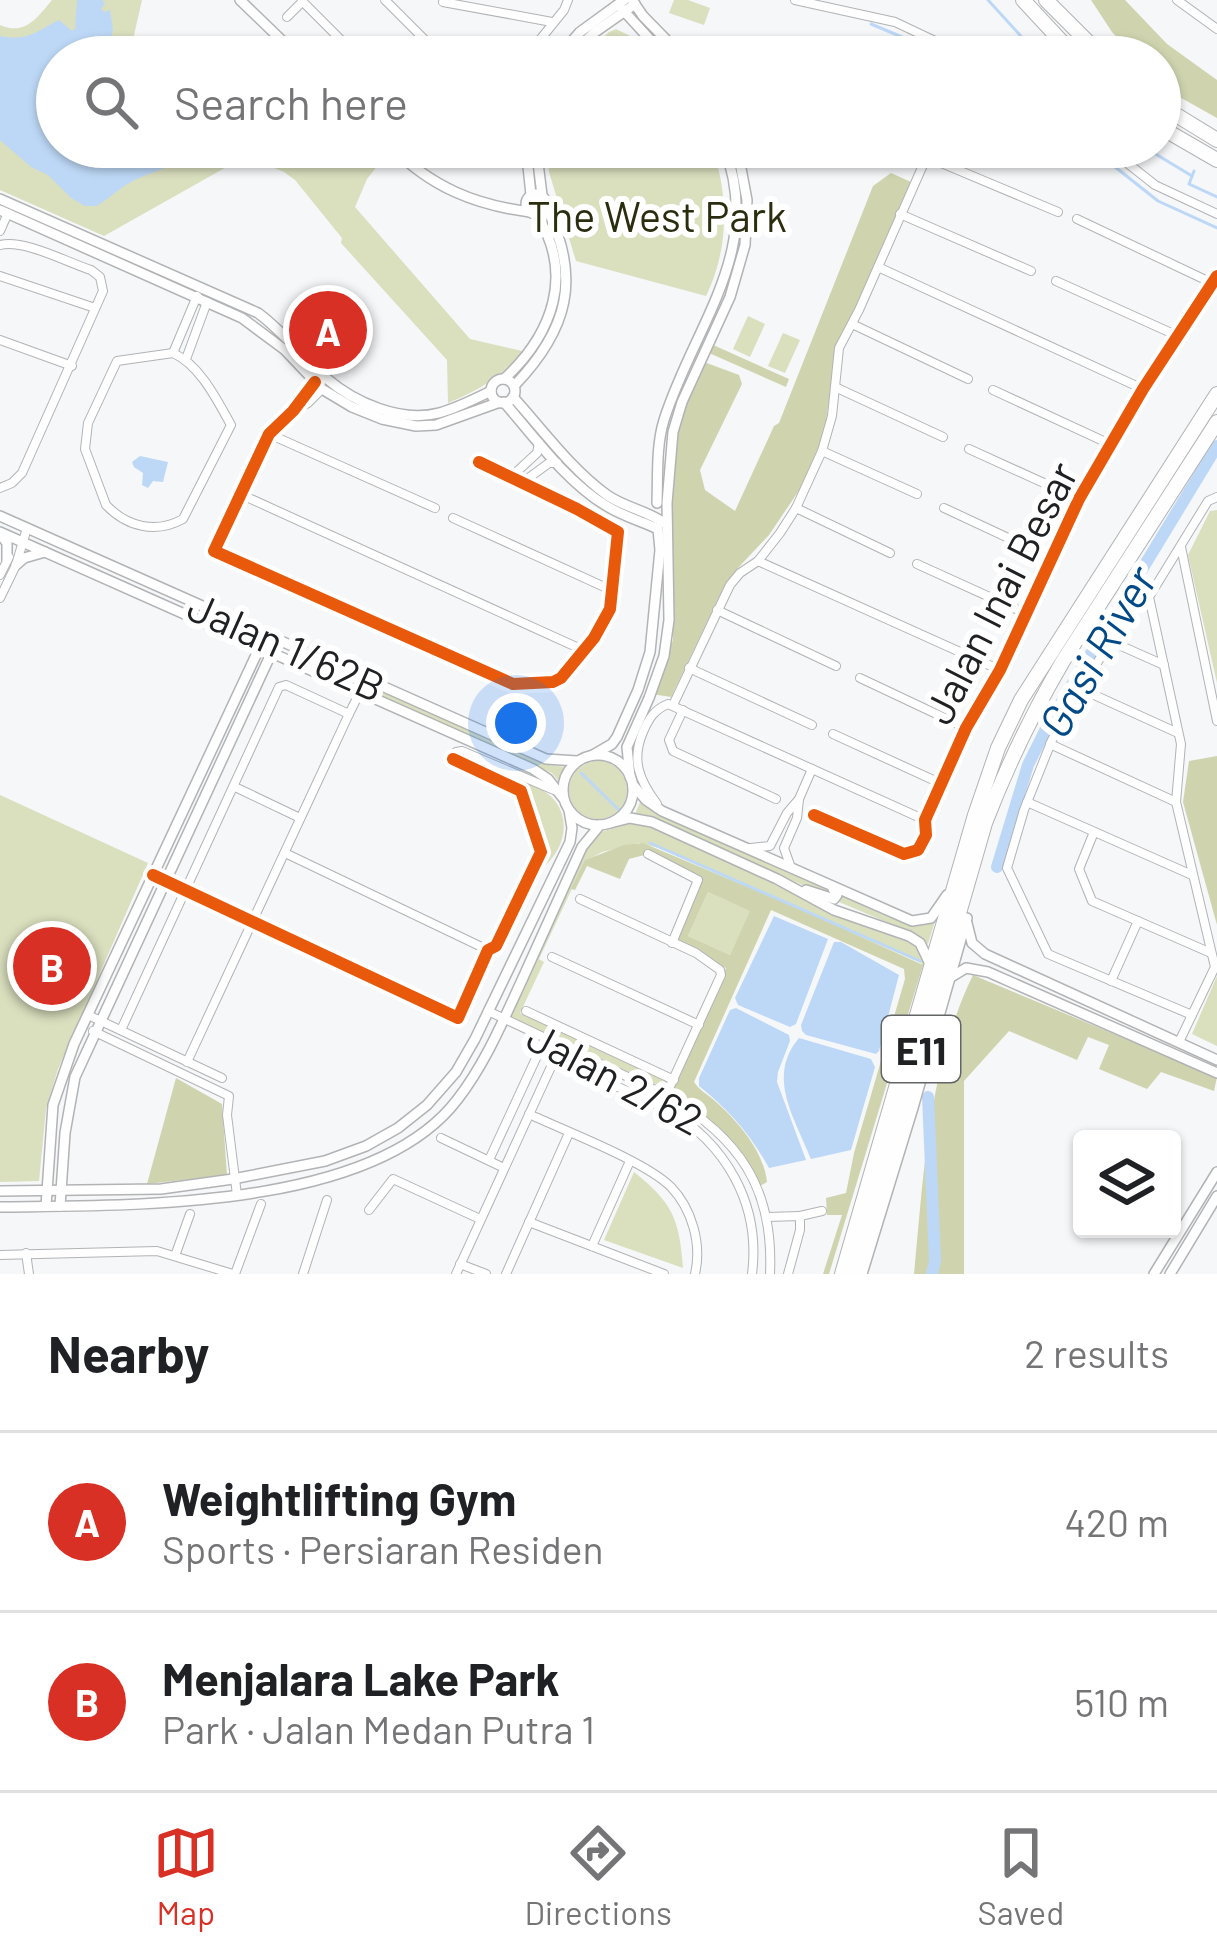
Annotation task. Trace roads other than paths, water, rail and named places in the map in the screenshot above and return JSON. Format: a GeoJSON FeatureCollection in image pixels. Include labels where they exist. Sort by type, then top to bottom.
{"type":"FeatureCollection","features":[{"type":"Feature","properties":{"kind":"highway"},"geometry":{"type":"LineString","coordinates":[[1023,0],[1056,36]]}},
{"type":"Feature","properties":{"kind":"highway"},"geometry":{"type":"LineString","coordinates":[[1046,0],[1082,36]]}},
{"type":"Feature","properties":{"kind":"highway"},"geometry":{"type":"LineString","coordinates":[[1181,118],[1217,140]]}},
{"type":"Feature","properties":{"kind":"highway"},"geometry":{"type":"LineString","coordinates":[[1181,139],[1217,160]]}},
{"type":"Feature","properties":{"kind":"highway","name":"E11"},"geometry":{"type":"LineString","coordinates":[[842,1274],[960,867],[1008,724],[1217,394]]}},
{"type":"Feature","properties":{"kind":"highway","name":"E11"},"geometry":{"type":"LineString","coordinates":[[859,1274],[986,823],[1006,768],[1039,701],[1217,422]]}},
{"type":"Feature","properties":{"kind":"highway"},"geometry":{"type":"LineString","coordinates":[[967,918],[986,823]]}},
{"type":"Feature","properties":{"kind":"main road"},"geometry":{"type":"LineString","coordinates":[[240,0],[277,36]]}},
{"type":"Feature","properties":{"kind":"main road"},"geometry":{"type":"LineString","coordinates":[[627,2],[663,36]]}},
{"type":"Feature","properties":{"kind":"main road"},"geometry":{"type":"LineString","coordinates":[[576,36],[627,2]]}},
{"type":"Feature","properties":{"kind":"main road"},"geometry":{"type":"LineString","coordinates":[[591,36],[627,2]]}},
{"type":"Feature","properties":{"kind":"main road"},"geometry":{"type":"LineString","coordinates":[[627,2],[646,36]]}},
{"type":"Feature","properties":{"kind":"main road"},"geometry":{"type":"LineString","coordinates":[[613,20],[638,28]]}},
{"type":"Feature","properties":{"kind":"main road"},"geometry":{"type":"LineString","coordinates":[[413,168],[458,195],[490,204],[535,204]]}},
{"type":"Feature","properties":{"kind":"main road"},"geometry":{"type":"LineString","coordinates":[[4,212],[202,298],[266,333],[318,386],[352,407],[416,426],[448,422],[507,393],[549,341],[565,306],[560,238],[535,204],[529,168]]}},
{"type":"Feature","properties":{"kind":"main road"},"geometry":{"type":"LineString","coordinates":[[535,204],[536,168]]}},
{"type":"Feature","properties":{"kind":"main road"},"geometry":{"type":"LineString","coordinates":[[731,168],[742,200]]}},
{"type":"Feature","properties":{"kind":"main road"},"geometry":{"type":"LineString","coordinates":[[0,1191],[161,1189],[325,1162],[398,1127],[441,1092],[466,1056],[570,842],[572,828],[562,796],[564,777],[577,761],[615,741],[640,684],[653,635],[662,527],[659,442],[676,385],[729,269],[742,200],[739,168]]}},
{"type":"Feature","properties":{"kind":"main road"},"geometry":{"type":"LineString","coordinates":[[0,199],[258,313],[330,381],[370,404],[427,415],[491,391]]}},
{"type":"Feature","properties":{"kind":"main road"},"geometry":{"type":"LineString","coordinates":[[507,393],[494,398],[494,383],[507,393],[591,482],[640,517],[660,550]]}},
{"type":"Feature","properties":{"kind":"main road"},"geometry":{"type":"LineString","coordinates":[[0,1207],[161,1204],[337,1176],[403,1146],[439,1120],[476,1075],[583,847],[628,808],[632,781],[627,747],[664,656],[669,620],[669,533],[660,519],[604,505],[539,441],[507,393]]}},
{"type":"Feature","properties":{"kind":"main road"},"geometry":{"type":"LineString","coordinates":[[640,517],[646,506],[662,503]]}},
{"type":"Feature","properties":{"kind":"main road","name":"Jalan 1/62B"},"geometry":{"type":"LineString","coordinates":[[0,517],[360,692],[538,771],[562,796]]}},
{"type":"Feature","properties":{"kind":"main road"},"geometry":{"type":"LineString","coordinates":[[0,533],[11,562],[45,552]]}},
{"type":"Feature","properties":{"kind":"main road","name":"Jalan 1/62B"},"geometry":{"type":"LineString","coordinates":[[0,533],[263,642]]}},
{"type":"Feature","properties":{"kind":"main road"},"geometry":{"type":"LineString","coordinates":[[46,1207],[53,1105],[82,1026],[263,642]]}},
{"type":"Feature","properties":{"kind":"main road"},"geometry":{"type":"LineString","coordinates":[[60,1206],[75,1077],[274,647]]}},
{"type":"Feature","properties":{"kind":"main road","name":"Jalan 1/62B"},"geometry":{"type":"LineString","coordinates":[[274,647],[384,687],[546,759],[577,761]]}},
{"type":"Feature","properties":{"kind":"main road"},"geometry":{"type":"LineString","coordinates":[[593,755],[620,762],[646,800],[662,811],[912,921],[923,922],[939,910],[960,867]]}},
{"type":"Feature","properties":{"kind":"main road"},"geometry":{"type":"LineString","coordinates":[[568,810],[588,824],[647,820],[834,910],[890,928],[920,943],[931,975]]}},
{"type":"Feature","properties":{"kind":"main road"},"geometry":{"type":"LineString","coordinates":[[777,879],[834,899],[837,892],[825,882]]}},
{"type":"Feature","properties":{"kind":"main road"},"geometry":{"type":"LineString","coordinates":[[859,1274],[967,918]]}},
{"type":"Feature","properties":{"kind":"main road"},"geometry":{"type":"LineString","coordinates":[[967,918],[976,948],[1217,1072]]}},
{"type":"Feature","properties":{"kind":"main road"},"geometry":{"type":"LineString","coordinates":[[950,980],[959,970],[976,969],[1003,977],[1217,1060]]}},
{"type":"Feature","properties":{"kind":"main road"},"geometry":{"type":"LineString","coordinates":[[1154,1274],[1217,1172]]}},
{"type":"Feature","properties":{"kind":"main road"},"geometry":{"type":"LineString","coordinates":[[1170,1274],[1217,1196]]}},
{"type":"Feature","properties":{"kind":"street"},"geometry":{"type":"LineString","coordinates":[[385,0],[421,36]]}},
{"type":"Feature","properties":{"kind":"street"},"geometry":{"type":"LineString","coordinates":[[542,36],[568,0]]}},
{"type":"Feature","properties":{"kind":"street"},"geometry":{"type":"LineString","coordinates":[[796,0],[895,22],[925,36]]}},
{"type":"Feature","properties":{"kind":"street"},"geometry":{"type":"LineString","coordinates":[[1178,0],[1217,29]]}},
{"type":"Feature","properties":{"kind":"street"},"geometry":{"type":"LineString","coordinates":[[287,17],[303,1],[337,36]]}},
{"type":"Feature","properties":{"kind":"street"},"geometry":{"type":"LineString","coordinates":[[443,2],[552,22]]}},
{"type":"Feature","properties":{"kind":"street"},"geometry":{"type":"LineString","coordinates":[[673,705],[730,585],[758,561],[796,508],[829,430],[839,348],[922,168]]}},
{"type":"Feature","properties":{"kind":"street"},"geometry":{"type":"LineString","coordinates":[[963,168],[1058,212]]}},
{"type":"Feature","properties":{"kind":"street"},"geometry":{"type":"LineString","coordinates":[[1134,168],[1155,185],[1217,214]]}},
{"type":"Feature","properties":{"kind":"street"},"geometry":{"type":"LineString","coordinates":[[0,231],[4,212]]}},
{"type":"Feature","properties":{"kind":"street"},"geometry":{"type":"LineString","coordinates":[[900,214],[1031,271]]}},
{"type":"Feature","properties":{"kind":"street"},"geometry":{"type":"LineString","coordinates":[[1077,219],[1215,280]]}},
{"type":"Feature","properties":{"kind":"street"},"geometry":{"type":"LineString","coordinates":[[0,245],[20,244],[97,273],[103,291],[22,473],[0,488]]}},
{"type":"Feature","properties":{"kind":"street"},"geometry":{"type":"LineString","coordinates":[[878,267],[1143,389]]}},
{"type":"Feature","properties":{"kind":"street"},"geometry":{"type":"LineString","coordinates":[[0,276],[96,308]]}},
{"type":"Feature","properties":{"kind":"street","name":"Jalan Inai Besar"},"geometry":{"type":"LineString","coordinates":[[926,820],[1079,499],[1143,389],[1215,280]]}},
{"type":"Feature","properties":{"kind":"street"},"geometry":{"type":"LineString","coordinates":[[1056,281],[1178,336]]}},
{"type":"Feature","properties":{"kind":"street"},"geometry":{"type":"LineString","coordinates":[[173,353],[202,298]]}},
{"type":"Feature","properties":{"kind":"street"},"geometry":{"type":"LineString","coordinates":[[186,359],[202,298]]}},
{"type":"Feature","properties":{"kind":"street"},"geometry":{"type":"LineString","coordinates":[[852,324],[968,380]]}},
{"type":"Feature","properties":{"kind":"street"},"geometry":{"type":"LineString","coordinates":[[183,327],[194,331]]}},
{"type":"Feature","properties":{"kind":"street"},"geometry":{"type":"LineString","coordinates":[[0,340],[72,366]]}},
{"type":"Feature","properties":{"kind":"street"},"geometry":{"type":"LineString","coordinates":[[173,353],[186,359],[231,425],[183,519],[145,528],[106,505],[85,449],[88,423],[118,362],[173,353]]}},
{"type":"Feature","properties":{"kind":"street"},"geometry":{"type":"LineString","coordinates":[[318,386],[308,403],[269,434],[214,551],[513,684],[553,682],[567,672],[606,621],[618,532],[479,462]]}},
{"type":"Feature","properties":{"kind":"street"},"geometry":{"type":"LineString","coordinates":[[836,388],[943,437]]}},
{"type":"Feature","properties":{"kind":"street"},"geometry":{"type":"LineString","coordinates":[[993,390],[1112,445]]}},
{"type":"Feature","properties":{"kind":"street"},"geometry":{"type":"LineString","coordinates":[[269,434],[435,508]]}},
{"type":"Feature","properties":{"kind":"street"},"geometry":{"type":"LineString","coordinates":[[511,477],[538,452],[539,441]]}},
{"type":"Feature","properties":{"kind":"street"},"geometry":{"type":"LineString","coordinates":[[969,449],[1079,499]]}},
{"type":"Feature","properties":{"kind":"street"},"geometry":{"type":"LineString","coordinates":[[822,451],[916,494]]}},
{"type":"Feature","properties":{"kind":"street"},"geometry":{"type":"LineString","coordinates":[[523,482],[549,463],[559,464]]}},
{"type":"Feature","properties":{"kind":"street"},"geometry":{"type":"LineString","coordinates":[[239,494],[583,650]]}},
{"type":"Feature","properties":{"kind":"street"},"geometry":{"type":"LineString","coordinates":[[1179,1042],[1215,967],[1176,802],[1181,744],[1149,597],[1208,501],[1217,497]]}},
{"type":"Feature","properties":{"kind":"street"},"geometry":{"type":"LineString","coordinates":[[796,508],[890,553]]}},
{"type":"Feature","properties":{"kind":"street"},"geometry":{"type":"LineString","coordinates":[[944,508],[1052,558]]}},
{"type":"Feature","properties":{"kind":"street"},"geometry":{"type":"LineString","coordinates":[[453,518],[611,590]]}},
{"type":"Feature","properties":{"kind":"street"},"geometry":{"type":"LineString","coordinates":[[0,598],[27,528]]}},
{"type":"Feature","properties":{"kind":"street"},"geometry":{"type":"LineString","coordinates":[[1180,546],[1217,721]]}},
{"type":"Feature","properties":{"kind":"street"},"geometry":{"type":"LineString","coordinates":[[758,561],[1000,670]]}},
{"type":"Feature","properties":{"kind":"street"},"geometry":{"type":"LineString","coordinates":[[0,574],[11,562]]}},
{"type":"Feature","properties":{"kind":"street"},"geometry":{"type":"LineString","coordinates":[[916,564],[1027,614]]}},
{"type":"Feature","properties":{"kind":"street"},"geometry":{"type":"LineString","coordinates":[[717,610],[836,666]]}},
{"type":"Feature","properties":{"kind":"street"},"geometry":{"type":"LineString","coordinates":[[1164,664],[1110,641],[1050,744],[1006,868],[1048,954],[1192,1015]]}},
{"type":"Feature","properties":{"kind":"street"},"geometry":{"type":"LineString","coordinates":[[689,668],[812,724]]}},
{"type":"Feature","properties":{"kind":"street"},"geometry":{"type":"LineString","coordinates":[[860,679],[966,728]]}},
{"type":"Feature","properties":{"kind":"street"},"geometry":{"type":"LineString","coordinates":[[121,1030],[279,687],[286,685],[349,714]]}},
{"type":"Feature","properties":{"kind":"street"},"geometry":{"type":"LineString","coordinates":[[188,1062],[360,692],[384,687]]}},
{"type":"Feature","properties":{"kind":"street"},"geometry":{"type":"LineString","coordinates":[[1082,689],[1179,734]]}},
{"type":"Feature","properties":{"kind":"street"},"geometry":{"type":"LineString","coordinates":[[662,811],[642,781],[636,755],[652,714],[663,705],[673,705],[926,820],[926,836],[909,855],[814,815]]}},
{"type":"Feature","properties":{"kind":"street"},"geometry":{"type":"LineString","coordinates":[[683,710],[669,740],[673,751],[776,799]]}},
{"type":"Feature","properties":{"kind":"street"},"geometry":{"type":"LineString","coordinates":[[833,734],[942,784]]}},
{"type":"Feature","properties":{"kind":"street"},"geometry":{"type":"LineString","coordinates":[[1050,744],[1176,802]]}},
{"type":"Feature","properties":{"kind":"street"},"geometry":{"type":"LineString","coordinates":[[153,875],[458,1018],[541,852],[521,790],[453,759],[456,752],[562,796]]}},
{"type":"Feature","properties":{"kind":"street"},"geometry":{"type":"LineString","coordinates":[[750,848],[770,847],[812,769]]}},
{"type":"Feature","properties":{"kind":"street"},"geometry":{"type":"LineString","coordinates":[[235,787],[300,818]]}},
{"type":"Feature","properties":{"kind":"street"},"geometry":{"type":"LineString","coordinates":[[790,866],[784,848],[799,799]]}},
{"type":"Feature","properties":{"kind":"street"},"geometry":{"type":"LineString","coordinates":[[1027,802],[1193,876]]}},
{"type":"Feature","properties":{"kind":"street"},"geometry":{"type":"LineString","coordinates":[[783,821],[794,826]]}},
{"type":"Feature","properties":{"kind":"street"},"geometry":{"type":"LineString","coordinates":[[1094,832],[1078,868],[1092,901],[1212,954]]}},
{"type":"Feature","properties":{"kind":"street"},"geometry":{"type":"LineString","coordinates":[[285,853],[488,950]]}},
{"type":"Feature","properties":{"kind":"street"},"geometry":{"type":"LineString","coordinates":[[648,854],[698,880],[672,943]]}},
{"type":"Feature","properties":{"kind":"street"},"geometry":{"type":"LineString","coordinates":[[580,899],[696,953],[722,972],[666,1095]]}},
{"type":"Feature","properties":{"kind":"street"},"geometry":{"type":"LineString","coordinates":[[1112,981],[1138,921]]}},
{"type":"Feature","properties":{"kind":"street"},"geometry":{"type":"LineString","coordinates":[[552,957],[699,1025]]}},
{"type":"Feature","properties":{"kind":"street","name":"Jalan 2/62"},"geometry":{"type":"LineString","coordinates":[[488,1011],[666,1095],[715,1127],[753,1178],[767,1217],[770,1274]]}},
{"type":"Feature","properties":{"kind":"street"},"geometry":{"type":"LineString","coordinates":[[526,1011],[674,1080]]}},
{"type":"Feature","properties":{"kind":"street"},"geometry":{"type":"LineString","coordinates":[[88,1015],[222,1078]]}},
{"type":"Feature","properties":{"kind":"street"},"geometry":{"type":"LineString","coordinates":[[82,1026],[229,1096],[226,1115],[237,1195]]}},
{"type":"Feature","properties":{"kind":"street"},"geometry":{"type":"LineString","coordinates":[[486,1274],[458,1269],[561,1045]]}},
{"type":"Feature","properties":{"kind":"street"},"geometry":{"type":"LineString","coordinates":[[489,1160],[538,1054],[555,1058]]}},
{"type":"Feature","properties":{"kind":"street","name":"Jalan 2/62"},"geometry":{"type":"LineString","coordinates":[[555,1058],[679,1116],[711,1144],[740,1183],[752,1227],[752,1274]]}},
{"type":"Feature","properties":{"kind":"street"},"geometry":{"type":"LineString","coordinates":[[529,1114],[630,1161],[670,1186],[685,1205],[698,1249],[695,1274]]}},
{"type":"Feature","properties":{"kind":"street"},"geometry":{"type":"LineString","coordinates":[[506,1274],[568,1133]]}},
{"type":"Feature","properties":{"kind":"street"},"geometry":{"type":"LineString","coordinates":[[441,1138],[504,1168]]}},
{"type":"Feature","properties":{"kind":"street"},"geometry":{"type":"LineString","coordinates":[[592,1246],[630,1161]]}},
{"type":"Feature","properties":{"kind":"street"},"geometry":{"type":"LineString","coordinates":[[740,1183],[753,1178]]}},
{"type":"Feature","properties":{"kind":"street"},"geometry":{"type":"LineString","coordinates":[[369,1210],[393,1179],[480,1219]]}},
{"type":"Feature","properties":{"kind":"street"},"geometry":{"type":"LineString","coordinates":[[303,1274],[327,1200]]}},
{"type":"Feature","properties":{"kind":"street"},"geometry":{"type":"LineString","coordinates":[[0,1255],[157,1251],[234,1274],[261,1204]]}},
{"type":"Feature","properties":{"kind":"street"},"geometry":{"type":"LineString","coordinates":[[767,1217],[822,1211]]}},
{"type":"Feature","properties":{"kind":"street"},"geometry":{"type":"LineString","coordinates":[[175,1256],[190,1214]]}},
{"type":"Feature","properties":{"kind":"street"},"geometry":{"type":"LineString","coordinates":[[788,1274],[800,1216]]}},
{"type":"Feature","properties":{"kind":"street"},"geometry":{"type":"LineString","coordinates":[[529,1222],[664,1274]]}},
{"type":"Feature","properties":{"kind":"street"},"geometry":{"type":"LineString","coordinates":[[26,1253],[28,1274]]}},
{"type":"Feature","properties":{"kind":"water"},"geometry":{"type":"Polygon","coordinates":[[[77,0],[102,0],[101,9],[110,10],[111,36],[36,36],[36,168],[163,168],[127,184],[96,206],[71,198],[0,140],[0,36],[25,36],[59,20],[75,29],[77,0]]]}},
{"type":"Feature","properties":{"kind":"water"},"geometry":{"type":"Polygon","coordinates":[[[140,456],[168,462],[163,482],[153,481],[148,488],[142,485],[143,473],[132,462],[140,456]]]}},
{"type":"Feature","properties":{"kind":"water"},"geometry":{"type":"Polygon","coordinates":[[[774,916],[828,939],[796,1024],[790,1027],[738,1005],[735,998],[774,916]]]}},
{"type":"Feature","properties":{"kind":"water"},"geometry":{"type":"Polygon","coordinates":[[[834,942],[899,975],[876,1054],[802,1031],[834,942]]]}},
{"type":"Feature","properties":{"kind":"water"},"geometry":{"type":"Polygon","coordinates":[[[736,1008],[789,1035],[777,1082],[806,1160],[769,1168],[738,1123],[699,1086],[730,1010],[736,1008]]]}},
{"type":"Feature","properties":{"kind":"water"},"geometry":{"type":"Polygon","coordinates":[[[799,1038],[871,1059],[875,1067],[851,1150],[811,1159],[784,1083],[789,1053],[799,1038]]]}},
{"type":"Feature","properties":{"kind":"waterway"},"geometry":{"type":"LineString","coordinates":[[988,0],[1021,36]]}},
{"type":"Feature","properties":{"kind":"waterway"},"geometry":{"type":"LineString","coordinates":[[871,24],[900,36]]}},
{"type":"Feature","properties":{"kind":"waterway"},"geometry":{"type":"LineString","coordinates":[[1116,168],[1158,201],[1217,228]]}},
{"type":"Feature","properties":{"kind":"waterway"},"geometry":{"type":"LineString","coordinates":[[1179,168],[1192,176]]}},
{"type":"Feature","properties":{"kind":"waterway"},"geometry":{"type":"LineString","coordinates":[[1194,171],[1189,184],[1217,197]]}},
{"type":"Feature","properties":{"kind":"waterway","name":"Gasi River"},"geometry":{"type":"LineString","coordinates":[[997,867],[1028,765],[1050,721],[1217,446]]}},
{"type":"Feature","properties":{"kind":"waterway"},"geometry":{"type":"LineString","coordinates":[[581,773],[619,810]]}},
{"type":"Feature","properties":{"kind":"waterway"},"geometry":{"type":"LineString","coordinates":[[650,843],[920,961]]}},
{"type":"Feature","properties":{"kind":"waterway","name":"Gasi River"},"geometry":{"type":"LineString","coordinates":[[928,1097],[932,1274]]}},
{"type":"Feature","properties":{"kind":"place","name":"Weightlifting Gym"},"geometry":{"type":"Point","coordinates":[328,330]}},
{"type":"Feature","properties":{"kind":"place","name":"Menjalara Lake Park"},"geometry":{"type":"Point","coordinates":[52,966]}},
{"type":"Feature","properties":{"kind":"park label","name":"The West Park"},"geometry":{"type":"Point","coordinates":[657,215]}}]}
